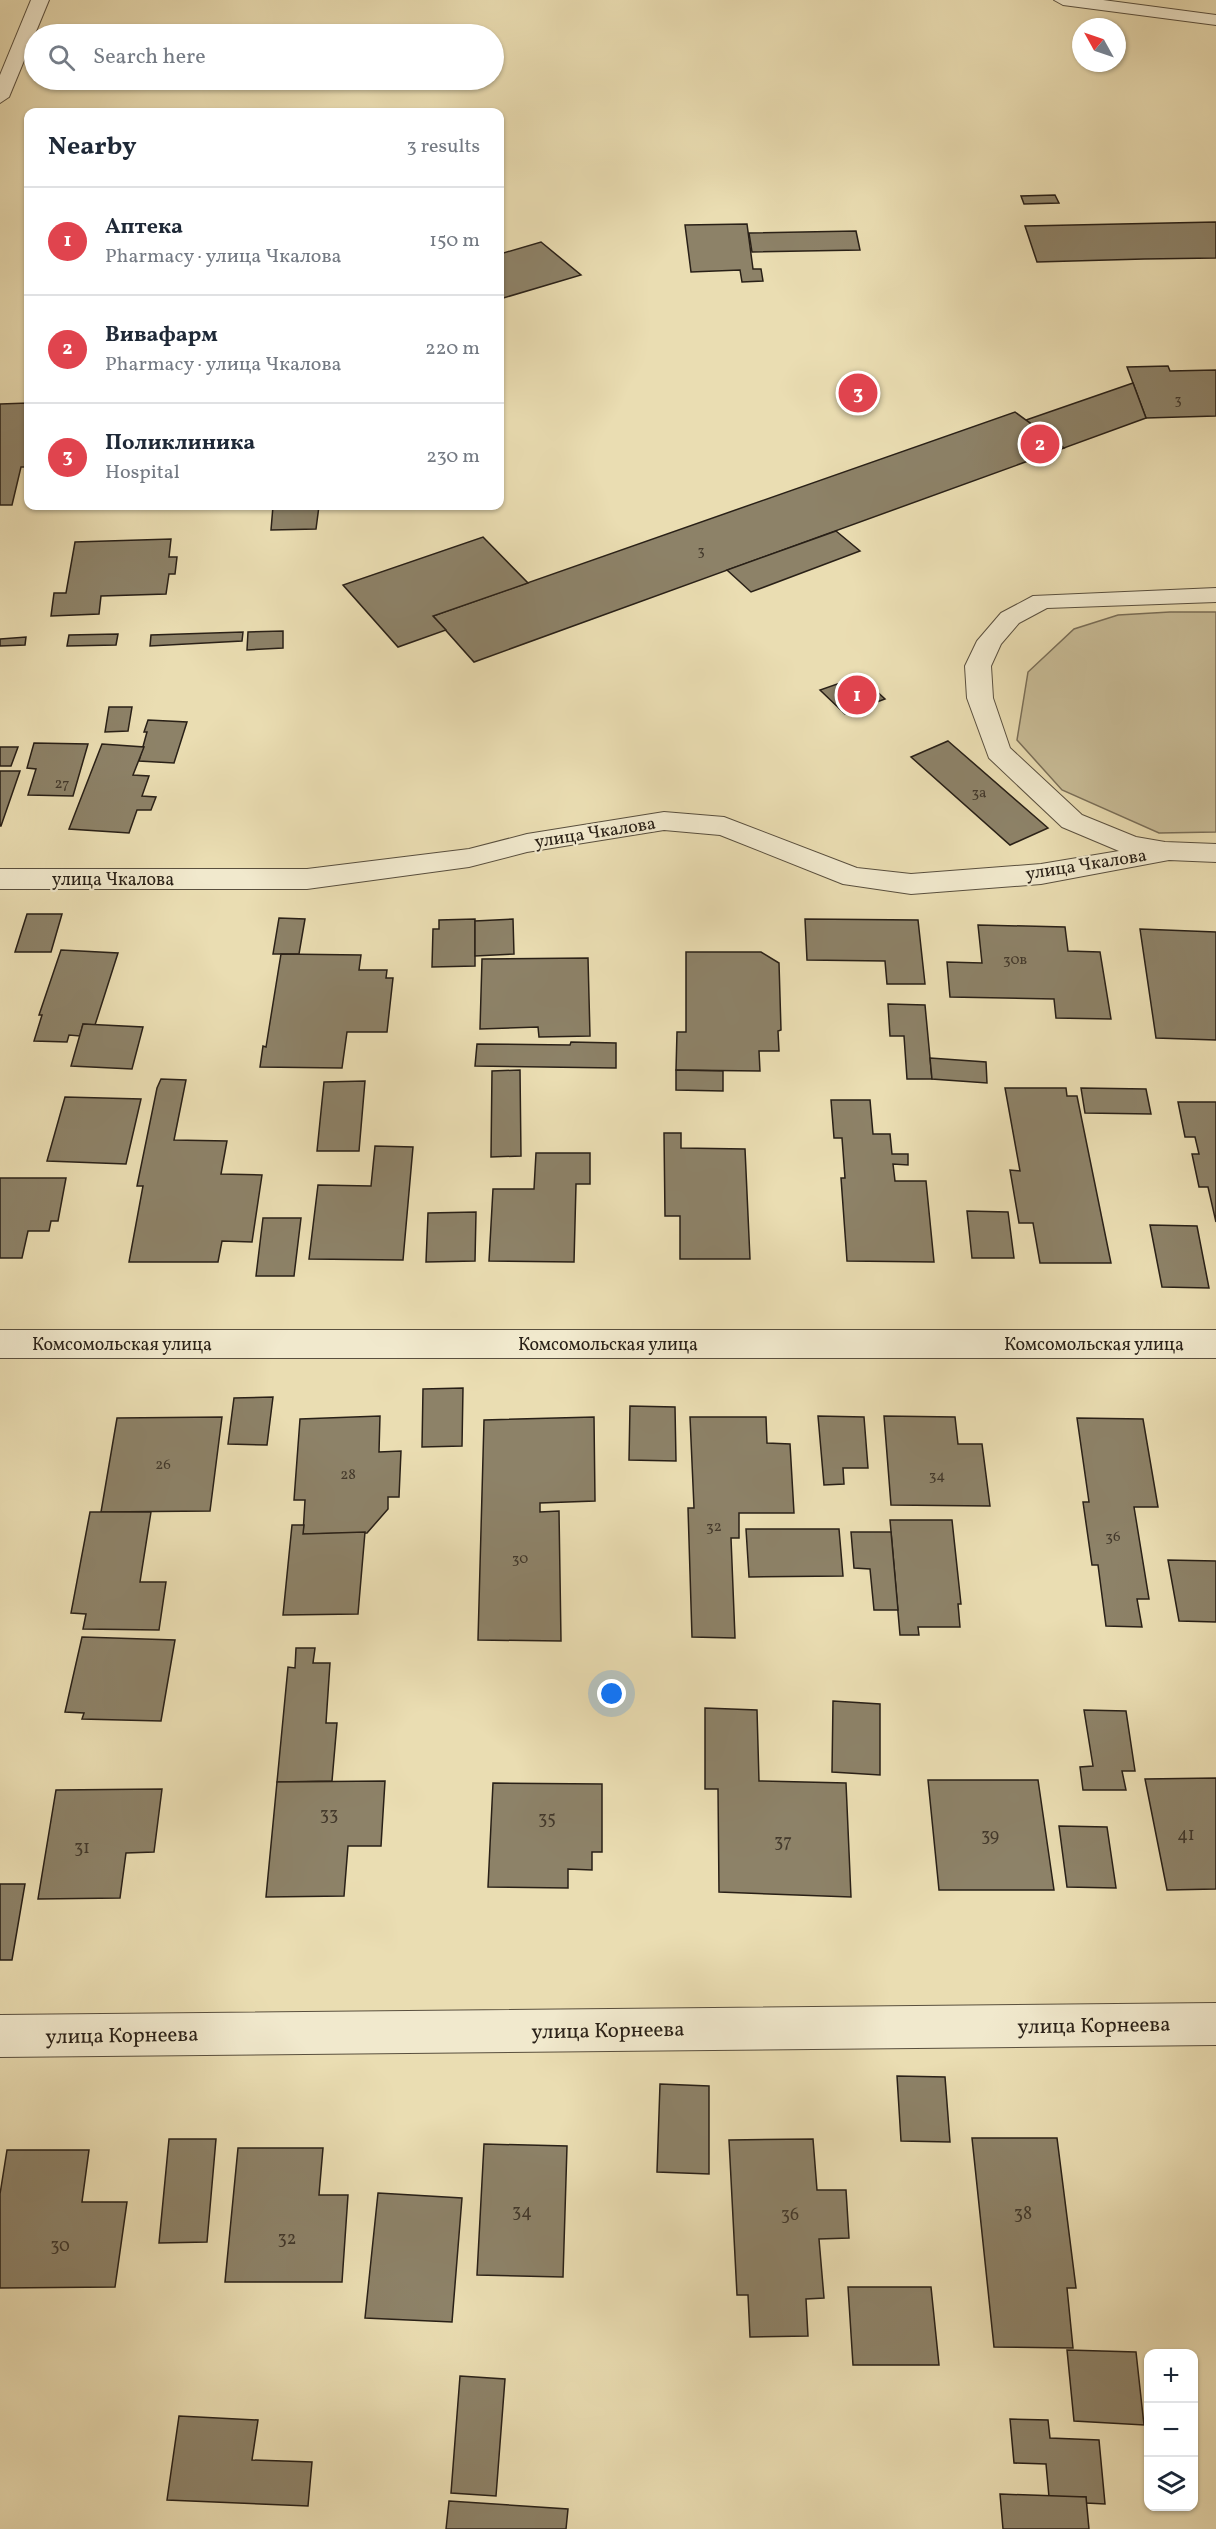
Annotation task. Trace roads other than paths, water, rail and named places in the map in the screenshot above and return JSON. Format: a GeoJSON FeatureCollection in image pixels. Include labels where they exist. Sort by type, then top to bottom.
{"type":"FeatureCollection","features":[{"type":"Feature","properties":{"kind":"street"},"geometry":{"type":"LineString","coordinates":[[30,24],[40,0]]}},
{"type":"Feature","properties":{"kind":"street"},"geometry":{"type":"LineString","coordinates":[[1063,0],[1216,20]]}},
{"type":"Feature","properties":{"kind":"street"},"geometry":{"type":"LineString","coordinates":[[0,97],[24,39]]}},
{"type":"Feature","properties":{"kind":"street"},"geometry":{"type":"LineString","coordinates":[[1169,851],[1131,845],[1072,821],[998,752],[980,698],[978,666],[990,640],[1010,618],[1042,601],[1216,595]]}},
{"type":"Feature","properties":{"kind":"street","name":"улица Чкалова"},"geometry":{"type":"LineString","coordinates":[[0,879],[307,879],[469,858],[527,843],[664,821],[724,826],[853,877],[911,884],[1041,874],[1169,851],[1216,853]]}},
{"type":"Feature","properties":{"kind":"street","name":"Комсомольская улица"},"geometry":{"type":"LineString","coordinates":[[0,1344],[1216,1344]]}},
{"type":"Feature","properties":{"kind":"street","name":"улица Корнеева"},"geometry":{"type":"LineString","coordinates":[[0,2036],[1216,2024]]}},
{"type":"Feature","properties":{"kind":"place","name":"Поликлиника"},"geometry":{"type":"Point","coordinates":[858,393]}},
{"type":"Feature","properties":{"kind":"place","name":"Вивафарм"},"geometry":{"type":"Point","coordinates":[1040,444]}},
{"type":"Feature","properties":{"kind":"place","name":"Аптека"},"geometry":{"type":"Point","coordinates":[857,695]}}]}
